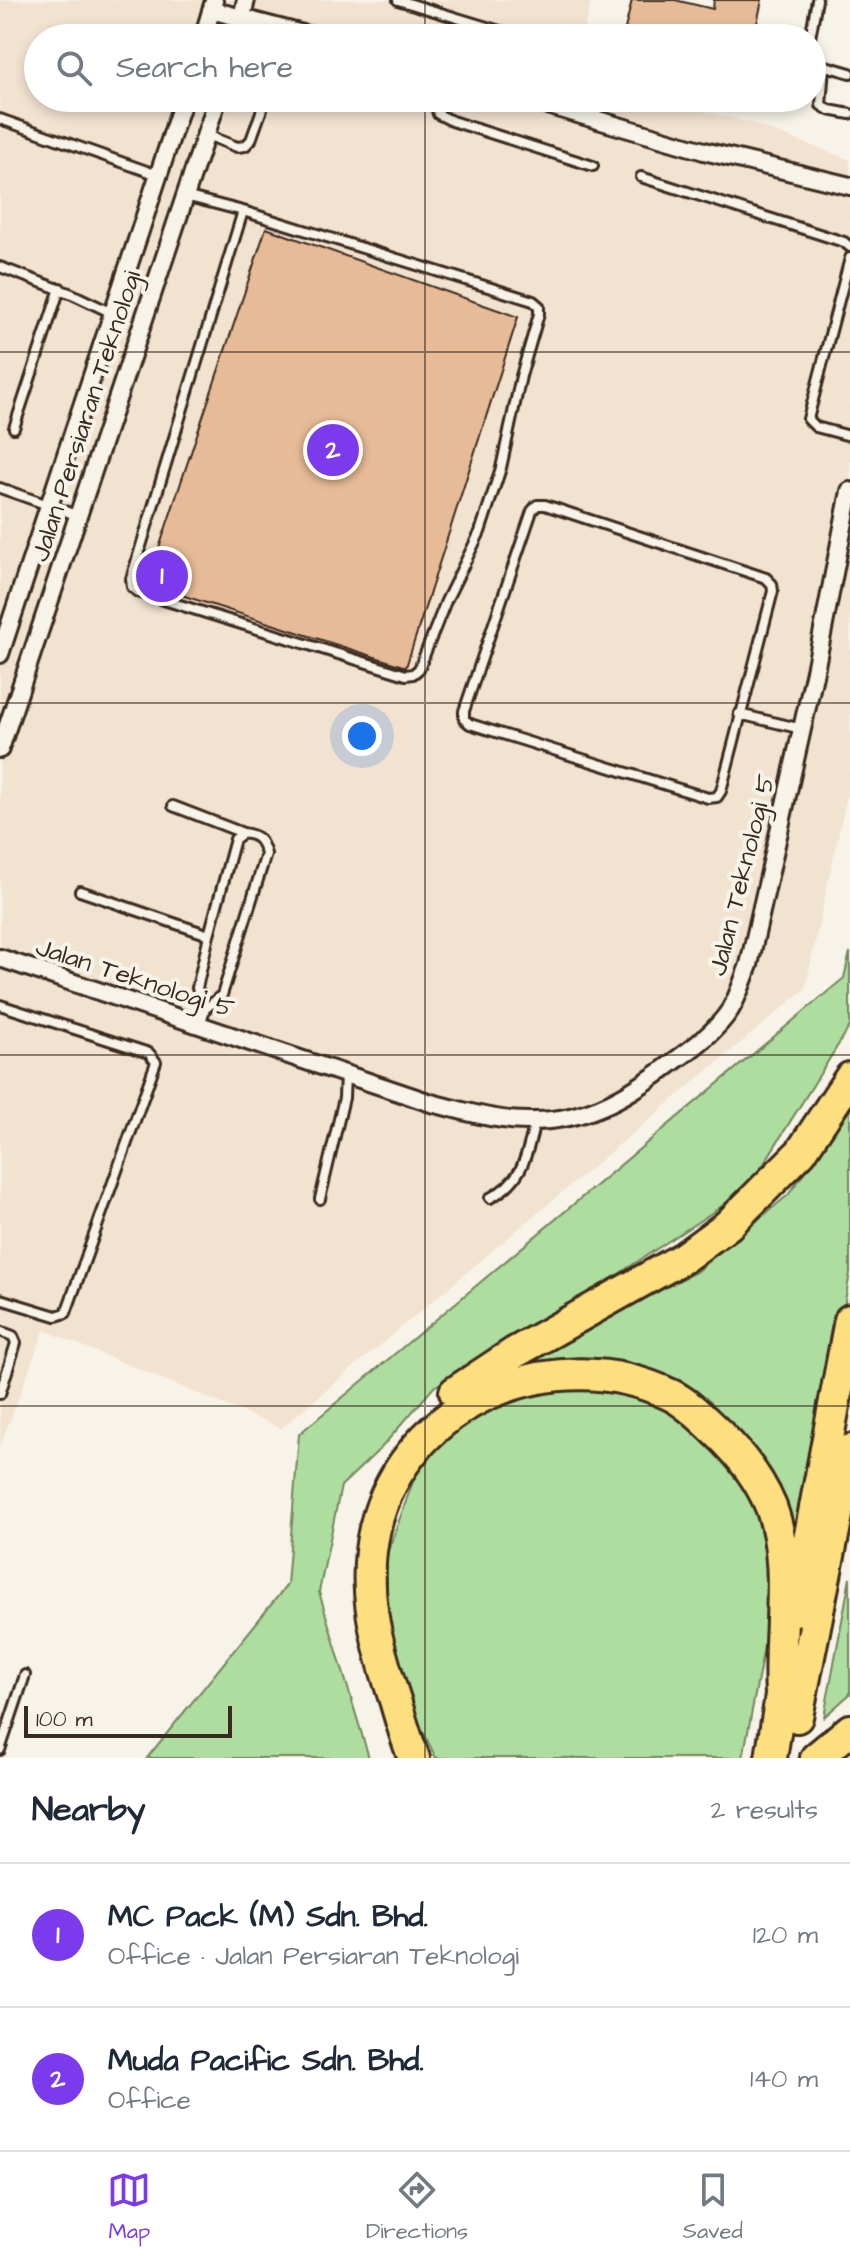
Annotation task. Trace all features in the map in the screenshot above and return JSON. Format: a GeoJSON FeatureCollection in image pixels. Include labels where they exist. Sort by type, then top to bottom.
{"type":"FeatureCollection","features":[{"type":"Feature","properties":{"kind":"highway"},"geometry":{"type":"LineString","coordinates":[[394,1758],[361,1650],[355,1619],[354,1586],[359,1522],[395,1448],[456,1391],[514,1353],[683,1258],[728,1225],[801,1152],[850,1078]]}},
{"type":"Feature","properties":{"kind":"highway"},"geometry":{"type":"LineString","coordinates":[[786,1704],[850,1320]]}},
{"type":"Feature","properties":{"kind":"highway"},"geometry":{"type":"LineString","coordinates":[[414,1758],[378,1648],[369,1605],[370,1565],[376,1527],[391,1487],[410,1453],[468,1403],[534,1379],[601,1376],[637,1383],[673,1396],[721,1436],[750,1471],[771,1507],[783,1579],[778,1654],[790,1758]]}},
{"type":"Feature","properties":{"kind":"highway"},"geometry":{"type":"LineString","coordinates":[[771,1758],[850,1450]]}},
{"type":"Feature","properties":{"kind":"highway"},"geometry":{"type":"LineString","coordinates":[[816,1758],[850,1730]]}},
{"type":"Feature","properties":{"kind":"street"},"geometry":{"type":"LineString","coordinates":[[240,24],[246,0]]}},
{"type":"Feature","properties":{"kind":"street"},"geometry":{"type":"LineString","coordinates":[[213,5],[267,24]]}},
{"type":"Feature","properties":{"kind":"street","name":"Jalan Persiaran Teknologi"},"geometry":{"type":"LineString","coordinates":[[0,654],[179,112]]}},
{"type":"Feature","properties":{"kind":"street","name":"Jalan Persiaran Teknologi"},"geometry":{"type":"LineString","coordinates":[[0,749],[214,112]]}},
{"type":"Feature","properties":{"kind":"street"},"geometry":{"type":"LineString","coordinates":[[571,112],[714,154],[850,186]]}},
{"type":"Feature","properties":{"kind":"street","name":"Jalan Teknologi 5"},"geometry":{"type":"LineString","coordinates":[[0,958],[202,1017],[345,1074],[481,1116],[535,1122],[583,1114],[621,1099],[701,1042],[731,1009],[749,965],[802,729],[850,491]]}},
{"type":"Feature","properties":{"kind":"lane"},"geometry":{"type":"LineString","coordinates":[[398,0],[477,24]]}},
{"type":"Feature","properties":{"kind":"lane"},"geometry":{"type":"LineString","coordinates":[[813,24],[817,0]]}},
{"type":"Feature","properties":{"kind":"lane"},"geometry":{"type":"LineString","coordinates":[[826,67],[850,73]]}},
{"type":"Feature","properties":{"kind":"lane"},"geometry":{"type":"LineString","coordinates":[[826,108],[850,114]]}},
{"type":"Feature","properties":{"kind":"lane"},"geometry":{"type":"LineString","coordinates":[[207,135],[237,147],[245,146],[251,140],[261,112]]}},
{"type":"Feature","properties":{"kind":"lane"},"geometry":{"type":"LineString","coordinates":[[437,112],[452,121],[593,166]]}},
{"type":"Feature","properties":{"kind":"lane"},"geometry":{"type":"LineString","coordinates":[[0,119],[159,175]]}},
{"type":"Feature","properties":{"kind":"lane"},"geometry":{"type":"LineString","coordinates":[[641,177],[756,212],[844,242],[850,247]]}},
{"type":"Feature","properties":{"kind":"lane"},"geometry":{"type":"LineString","coordinates":[[185,196],[243,211],[533,301],[539,306],[501,468],[480,532],[446,601],[419,669],[413,674],[406,675],[138,592],[130,584],[243,211]]}},
{"type":"Feature","properties":{"kind":"lane"},"geometry":{"type":"LineString","coordinates":[[850,258],[808,419],[816,427],[850,436]]}},
{"type":"Feature","properties":{"kind":"lane"},"geometry":{"type":"LineString","coordinates":[[0,267],[60,288],[112,313]]}},
{"type":"Feature","properties":{"kind":"lane"},"geometry":{"type":"LineString","coordinates":[[14,428],[60,288]]}},
{"type":"Feature","properties":{"kind":"lane"},"geometry":{"type":"LineString","coordinates":[[0,488],[79,516]]}},
{"type":"Feature","properties":{"kind":"lane"},"geometry":{"type":"LineString","coordinates":[[545,505],[769,581],[773,591],[739,714],[721,791],[712,799],[467,722],[464,711],[534,508],[545,505]]}},
{"type":"Feature","properties":{"kind":"lane"},"geometry":{"type":"LineString","coordinates":[[739,714],[802,729]]}},
{"type":"Feature","properties":{"kind":"lane"},"geometry":{"type":"LineString","coordinates":[[173,806],[253,834],[262,842],[266,854],[222,995],[202,1017]]}},
{"type":"Feature","properties":{"kind":"lane"},"geometry":{"type":"LineString","coordinates":[[202,1017],[197,988],[235,839],[243,833]]}},
{"type":"Feature","properties":{"kind":"lane"},"geometry":{"type":"LineString","coordinates":[[80,891],[209,935]]}},
{"type":"Feature","properties":{"kind":"lane"},"geometry":{"type":"LineString","coordinates":[[0,1005],[149,1053],[156,1062],[66,1313],[56,1316],[0,1299]]}},
{"type":"Feature","properties":{"kind":"lane"},"geometry":{"type":"LineString","coordinates":[[320,1199],[344,1098],[345,1074]]}},
{"type":"Feature","properties":{"kind":"lane"},"geometry":{"type":"LineString","coordinates":[[490,1198],[503,1191],[518,1176],[535,1122]]}},
{"type":"Feature","properties":{"kind":"lane"},"geometry":{"type":"LineString","coordinates":[[0,1331],[13,1336],[16,1343],[0,1394]]}},
{"type":"Feature","properties":{"kind":"lane"},"geometry":{"type":"LineString","coordinates":[[0,1750],[25,1675]]}},
{"type":"Feature","properties":{"kind":"shaded area"},"geometry":{"type":"Polygon","coordinates":[[[0,0],[591,0],[585,24],[24,24],[24,112],[706,112],[748,122],[850,160],[850,781],[805,989],[281,1428],[44,1330],[0,1447],[0,0]]]}},
{"type":"Feature","properties":{"kind":"green space"},"geometry":{"type":"Polygon","coordinates":[[[850,952],[850,1026],[748,1189],[585,1296],[434,1387],[381,1448],[341,1486],[319,1592],[369,1758],[147,1758],[287,1585],[299,1434],[844,978],[850,952]]]}},
{"type":"Feature","properties":{"kind":"green space"},"geometry":{"type":"Polygon","coordinates":[[[850,1110],[850,1273],[797,1573],[775,1487],[666,1381],[488,1379],[696,1272],[788,1195],[850,1110]]]}},
{"type":"Feature","properties":{"kind":"green space"},"geometry":{"type":"Polygon","coordinates":[[[557,1385],[659,1400],[722,1455],[757,1508],[775,1589],[743,1758],[436,1758],[418,1721],[387,1625],[387,1554],[419,1465],[469,1418],[557,1385]]]}},
{"type":"Feature","properties":{"kind":"green space"},"geometry":{"type":"Polygon","coordinates":[[[850,1578],[850,1694],[824,1717],[850,1578]]]}},
{"type":"Feature","properties":{"kind":"building"},"geometry":{"type":"Polygon","coordinates":[[[632,0],[675,0],[713,9],[714,0],[762,0],[757,24],[626,24],[632,0]]]}},
{"type":"Feature","properties":{"kind":"building"},"geometry":{"type":"Polygon","coordinates":[[[266,228],[518,317],[406,667],[147,584],[266,228]]]}},
{"type":"Feature","properties":{"kind":"place","name":"Muda Pacific Sdn. Bhd."},"geometry":{"type":"Point","coordinates":[333,450]}},
{"type":"Feature","properties":{"kind":"place","name":"MC Pack (M) Sdn. Bhd."},"geometry":{"type":"Point","coordinates":[162,576]}}]}
